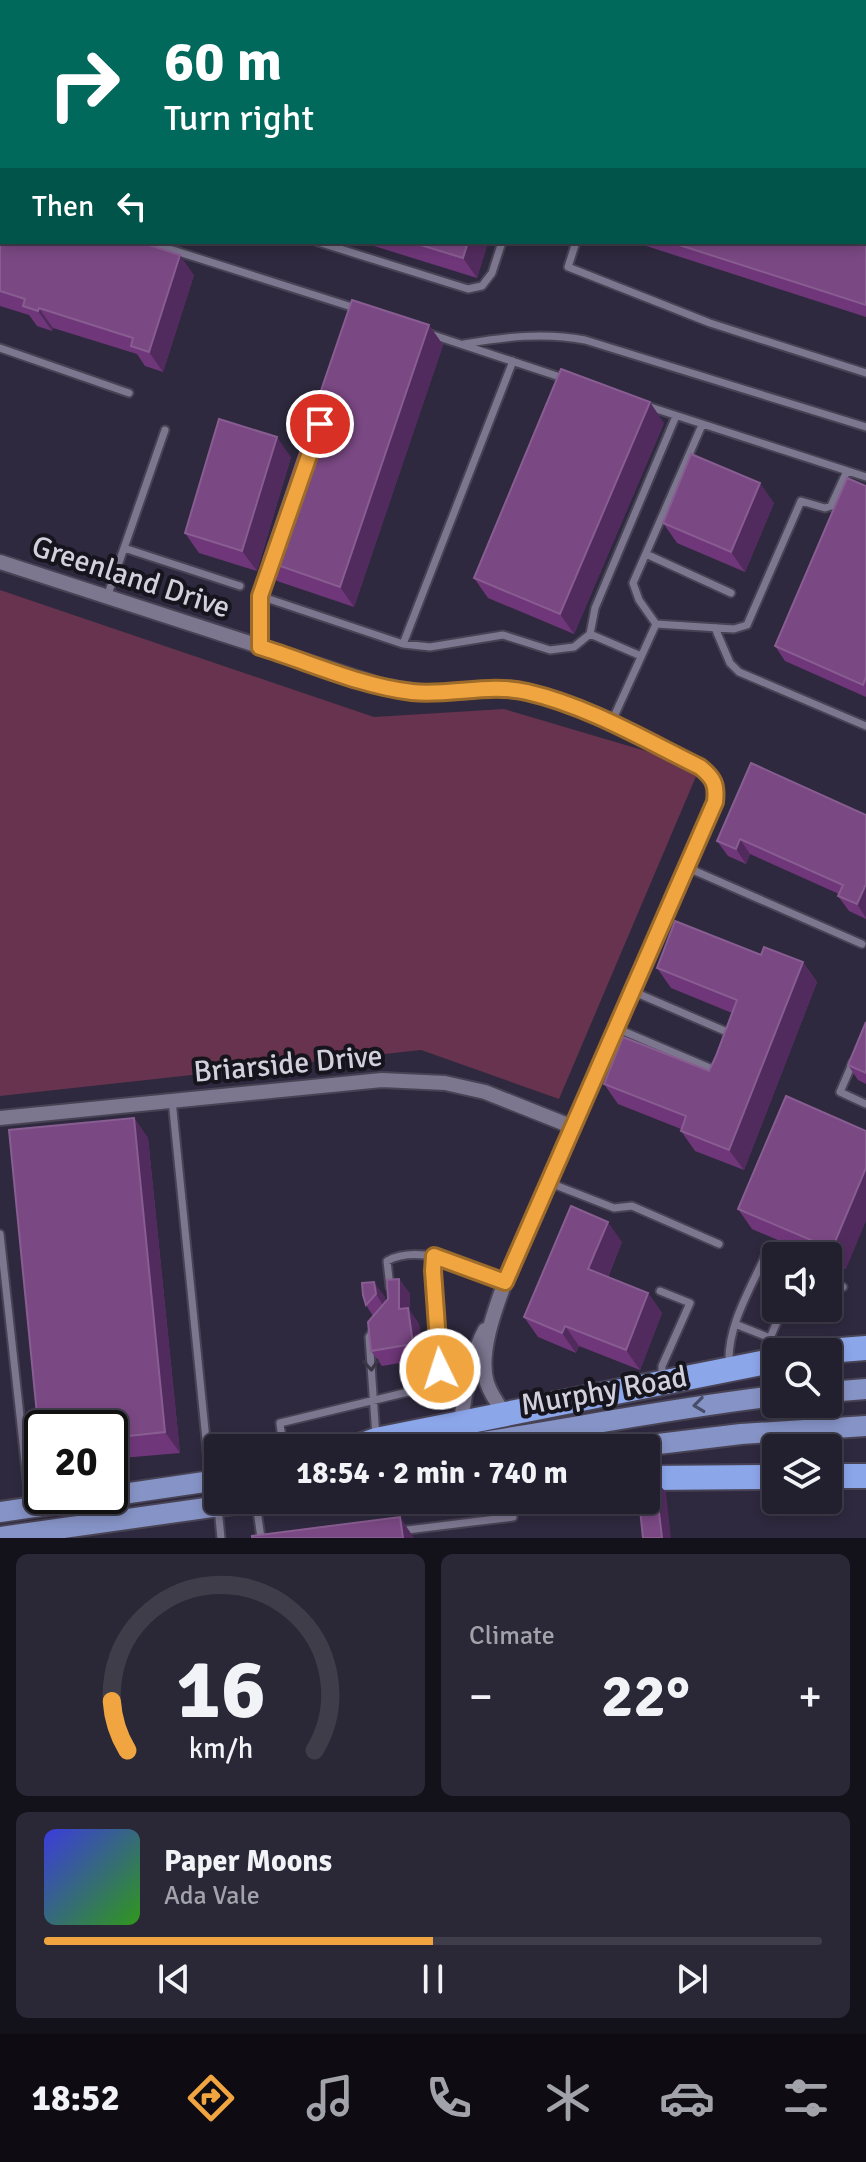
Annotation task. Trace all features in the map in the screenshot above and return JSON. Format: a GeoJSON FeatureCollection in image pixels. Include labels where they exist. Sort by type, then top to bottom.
{"type":"FeatureCollection","features":[{"type":"Feature","properties":{"kind":"highway"},"geometry":{"type":"LineString","coordinates":[[842,1350],[866,1348]]}},
{"type":"Feature","properties":{"kind":"highway"},"geometry":{"type":"LineString","coordinates":[[415,1434],[762,1363]]}},
{"type":"Feature","properties":{"kind":"highway"},"geometry":{"type":"LineString","coordinates":[[842,1476],[864,1475]]}},
{"type":"Feature","properties":{"kind":"highway"},"geometry":{"type":"LineString","coordinates":[[660,1478],[762,1477]]}},
{"type":"Feature","properties":{"kind":"main road"},"geometry":{"type":"LineString","coordinates":[[842,1391],[866,1389]]}},
{"type":"Feature","properties":{"kind":"main road","name":"Murphy Road"},"geometry":{"type":"LineString","coordinates":[[531,1434],[652,1412],[762,1398]]}},
{"type":"Feature","properties":{"kind":"main road","name":"Murphy Road"},"geometry":{"type":"LineString","coordinates":[[660,1444],[741,1434],[866,1426]]}},
{"type":"Feature","properties":{"kind":"main road"},"geometry":{"type":"LineString","coordinates":[[128,1494],[204,1483]]}},
{"type":"Feature","properties":{"kind":"main road"},"geometry":{"type":"LineString","coordinates":[[121,1521],[135,1512],[204,1492]]}},
{"type":"Feature","properties":{"kind":"main road"},"geometry":{"type":"LineString","coordinates":[[0,1537],[54,1534],[204,1506]]}},
{"type":"Feature","properties":{"kind":"main road"},"geometry":{"type":"LineString","coordinates":[[0,1512],[24,1510]]}},
{"type":"Feature","properties":{"kind":"main road"},"geometry":{"type":"LineString","coordinates":[[0,1519],[24,1512]]}},
{"type":"Feature","properties":{"kind":"street","name":"Greenland Drive"},"geometry":{"type":"LineString","coordinates":[[0,562],[379,685],[412,692],[523,691],[552,698],[611,723],[712,776],[717,787],[715,802],[505,1282],[493,1316]]}},
{"type":"Feature","properties":{"kind":"street","name":"Briarside Drive"},"geometry":{"type":"LineString","coordinates":[[0,1118],[382,1080],[445,1083],[485,1092],[573,1127]]}},
{"type":"Feature","properties":{"kind":"street"},"geometry":{"type":"LineString","coordinates":[[493,1316],[486,1346],[486,1380],[506,1416]]}},
{"type":"Feature","properties":{"kind":"street"},"geometry":{"type":"LineString","coordinates":[[460,1425],[477,1344],[493,1316]]}},
{"type":"Feature","properties":{"kind":"lane"},"geometry":{"type":"LineString","coordinates":[[159,244],[360,310]]}},
{"type":"Feature","properties":{"kind":"lane"},"geometry":{"type":"LineString","coordinates":[[324,244],[468,289],[482,286],[492,273],[501,244]]}},
{"type":"Feature","properties":{"kind":"lane"},"geometry":{"type":"LineString","coordinates":[[575,244],[568,267],[710,323],[866,373]]}},
{"type":"Feature","properties":{"kind":"lane"},"geometry":{"type":"LineString","coordinates":[[418,329],[572,381]]}},
{"type":"Feature","properties":{"kind":"lane"},"geometry":{"type":"LineString","coordinates":[[462,344],[553,334],[585,340],[866,427]]}},
{"type":"Feature","properties":{"kind":"lane"},"geometry":{"type":"LineString","coordinates":[[0,348],[129,393]]}},
{"type":"Feature","properties":{"kind":"lane"},"geometry":{"type":"LineString","coordinates":[[403,644],[513,361]]}},
{"type":"Feature","properties":{"kind":"lane"},"geometry":{"type":"LineString","coordinates":[[632,401],[866,477]]}},
{"type":"Feature","properties":{"kind":"lane"},"geometry":{"type":"LineString","coordinates":[[260,596],[403,644],[430,647],[503,635],[550,650],[574,647],[590,634],[595,608],[676,416]]}},
{"type":"Feature","properties":{"kind":"lane"},"geometry":{"type":"LineString","coordinates":[[656,624],[639,600],[633,583],[702,425]]}},
{"type":"Feature","properties":{"kind":"lane"},"geometry":{"type":"LineString","coordinates":[[107,597],[165,430]]}},
{"type":"Feature","properties":{"kind":"lane"},"geometry":{"type":"LineString","coordinates":[[656,624],[715,628],[741,628],[747,625],[801,501],[825,508],[831,506],[847,471]]}},
{"type":"Feature","properties":{"kind":"lane"},"geometry":{"type":"LineString","coordinates":[[124,548],[240,586]]}},
{"type":"Feature","properties":{"kind":"lane"},"geometry":{"type":"LineString","coordinates":[[260,647],[260,596],[276,551]]}},
{"type":"Feature","properties":{"kind":"lane"},"geometry":{"type":"LineString","coordinates":[[646,554],[731,593]]}},
{"type":"Feature","properties":{"kind":"lane"},"geometry":{"type":"LineString","coordinates":[[611,723],[656,624]]}},
{"type":"Feature","properties":{"kind":"lane"},"geometry":{"type":"LineString","coordinates":[[715,628],[730,663],[739,672],[866,726]]}},
{"type":"Feature","properties":{"kind":"lane"},"geometry":{"type":"LineString","coordinates":[[590,634],[641,656]]}},
{"type":"Feature","properties":{"kind":"lane"},"geometry":{"type":"LineString","coordinates":[[686,867],[862,944]]}},
{"type":"Feature","properties":{"kind":"lane"},"geometry":{"type":"LineString","coordinates":[[632,991],[739,1037],[734,1049]]}},
{"type":"Feature","properties":{"kind":"lane"},"geometry":{"type":"LineString","coordinates":[[616,1028],[724,1074]]}},
{"type":"Feature","properties":{"kind":"lane"},"geometry":{"type":"LineString","coordinates":[[856,1056],[840,1092],[866,1104]]}},
{"type":"Feature","properties":{"kind":"lane"},"geometry":{"type":"LineString","coordinates":[[172,1100],[209,1434]]}},
{"type":"Feature","properties":{"kind":"lane"},"geometry":{"type":"LineString","coordinates":[[549,1182],[614,1208],[632,1206],[719,1244]]}},
{"type":"Feature","properties":{"kind":"lane"},"geometry":{"type":"LineString","coordinates":[[0,1234],[24,1454]]}},
{"type":"Feature","properties":{"kind":"lane"},"geometry":{"type":"LineString","coordinates":[[391,1299],[387,1261],[417,1254],[434,1256],[505,1282]]}},
{"type":"Feature","properties":{"kind":"lane"},"geometry":{"type":"LineString","coordinates":[[281,1434],[280,1423],[437,1385],[440,1369],[434,1256]]}},
{"type":"Feature","properties":{"kind":"lane"},"geometry":{"type":"LineString","coordinates":[[730,1370],[730,1342],[735,1324],[762,1263]]}},
{"type":"Feature","properties":{"kind":"lane"},"geometry":{"type":"LineString","coordinates":[[660,1291],[690,1303],[662,1366],[661,1384]]}},
{"type":"Feature","properties":{"kind":"lane"},"geometry":{"type":"LineString","coordinates":[[735,1324],[770,1338],[777,1322]]}},
{"type":"Feature","properties":{"kind":"lane"},"geometry":{"type":"LineString","coordinates":[[367,1434],[374,1400],[369,1337],[382,1323]]}},
{"type":"Feature","properties":{"kind":"lane"},"geometry":{"type":"LineString","coordinates":[[220,1514],[221,1538]]}},
{"type":"Feature","properties":{"kind":"lane"},"geometry":{"type":"LineString","coordinates":[[260,1514],[261,1538]]}},
{"type":"Feature","properties":{"kind":"lane"},"geometry":{"type":"LineString","coordinates":[[391,1532],[513,1517],[513,1514]]}},
{"type":"Feature","properties":{"kind":"shaded area"},"geometry":{"type":"Polygon","coordinates":[[[0,590],[374,717],[504,709],[700,767],[559,1099],[421,1050],[0,1096],[0,590]]]}},
{"type":"Feature","properties":{"kind":"building"},"geometry":{"type":"Polygon","coordinates":[[[0,244],[146,244],[180,255],[149,352],[131,346],[133,338],[39,308],[38,311],[23,306],[25,299],[0,291],[0,244]]]}},
{"type":"Feature","properties":{"kind":"building"},"geometry":{"type":"Polygon","coordinates":[[[418,244],[467,244],[463,258],[418,244]]]}},
{"type":"Feature","properties":{"kind":"building"},"geometry":{"type":"Polygon","coordinates":[[[676,244],[866,244],[866,305],[676,244]]]}},
{"type":"Feature","properties":{"kind":"building"},"geometry":{"type":"Polygon","coordinates":[[[352,300],[429,325],[340,587],[263,560],[352,300]]]}},
{"type":"Feature","properties":{"kind":"building"},"geometry":{"type":"Polygon","coordinates":[[[561,369],[650,402],[560,614],[474,578],[561,369]]]}},
{"type":"Feature","properties":{"kind":"building"},"geometry":{"type":"Polygon","coordinates":[[[219,419],[277,437],[242,551],[185,533],[219,419]]]}},
{"type":"Feature","properties":{"kind":"building"},"geometry":{"type":"Polygon","coordinates":[[[691,454],[760,483],[731,552],[663,523],[691,454]]]}},
{"type":"Feature","properties":{"kind":"building"},"geometry":{"type":"Polygon","coordinates":[[[847,478],[866,486],[866,677],[863,685],[775,646],[847,478]]]}},
{"type":"Feature","properties":{"kind":"building"},"geometry":{"type":"Polygon","coordinates":[[[751,763],[866,815],[866,884],[857,904],[838,896],[843,885],[740,839],[736,849],[717,841],[751,763]]]}},
{"type":"Feature","properties":{"kind":"building"},"geometry":{"type":"Polygon","coordinates":[[[675,921],[761,955],[764,947],[803,962],[729,1150],[681,1131],[686,1116],[604,1084],[623,1037],[709,1071],[716,1056],[737,1000],[657,968],[675,921]]]}},
{"type":"Feature","properties":{"kind":"building"},"geometry":{"type":"Polygon","coordinates":[[[866,1022],[866,1073],[848,1065],[866,1022]]]}},
{"type":"Feature","properties":{"kind":"building"},"geometry":{"type":"Polygon","coordinates":[[[786,1096],[866,1131],[866,1168],[835,1242],[816,1242],[738,1209],[786,1096]]]}},
{"type":"Feature","properties":{"kind":"building"},"geometry":{"type":"Polygon","coordinates":[[[134,1118],[165,1432],[128,1436],[128,1410],[37,1410],[9,1130],[134,1118]]]}},
{"type":"Feature","properties":{"kind":"building"},"geometry":{"type":"Polygon","coordinates":[[[571,1206],[608,1222],[588,1269],[648,1293],[626,1350],[565,1326],[562,1333],[524,1317],[571,1206]]]}},
{"type":"Feature","properties":{"kind":"building"},"geometry":{"type":"Polygon","coordinates":[[[399,1279],[399,1309],[408,1308],[413,1344],[371,1351],[368,1322],[388,1299],[387,1280],[399,1279]]]}},
{"type":"Feature","properties":{"kind":"building"},"geometry":{"type":"Polygon","coordinates":[[[374,1282],[376,1294],[366,1305],[362,1283],[374,1282]]]}},
{"type":"Feature","properties":{"kind":"building"},"geometry":{"type":"Polygon","coordinates":[[[640,1514],[659,1514],[662,1538],[643,1538],[640,1514]]]}},
{"type":"Feature","properties":{"kind":"building"},"geometry":{"type":"Polygon","coordinates":[[[400,1517],[403,1538],[252,1538],[252,1536],[400,1517]]]}},
{"type":"Feature","properties":{"kind":"route"},"geometry":{"type":"LineString","coordinates":[[320,424],[260,596],[260,647],[379,685],[412,692],[501,690],[523,691],[552,698],[700,767],[712,776],[717,787],[715,802],[505,1282],[434,1256],[440,1369]]}}]}
